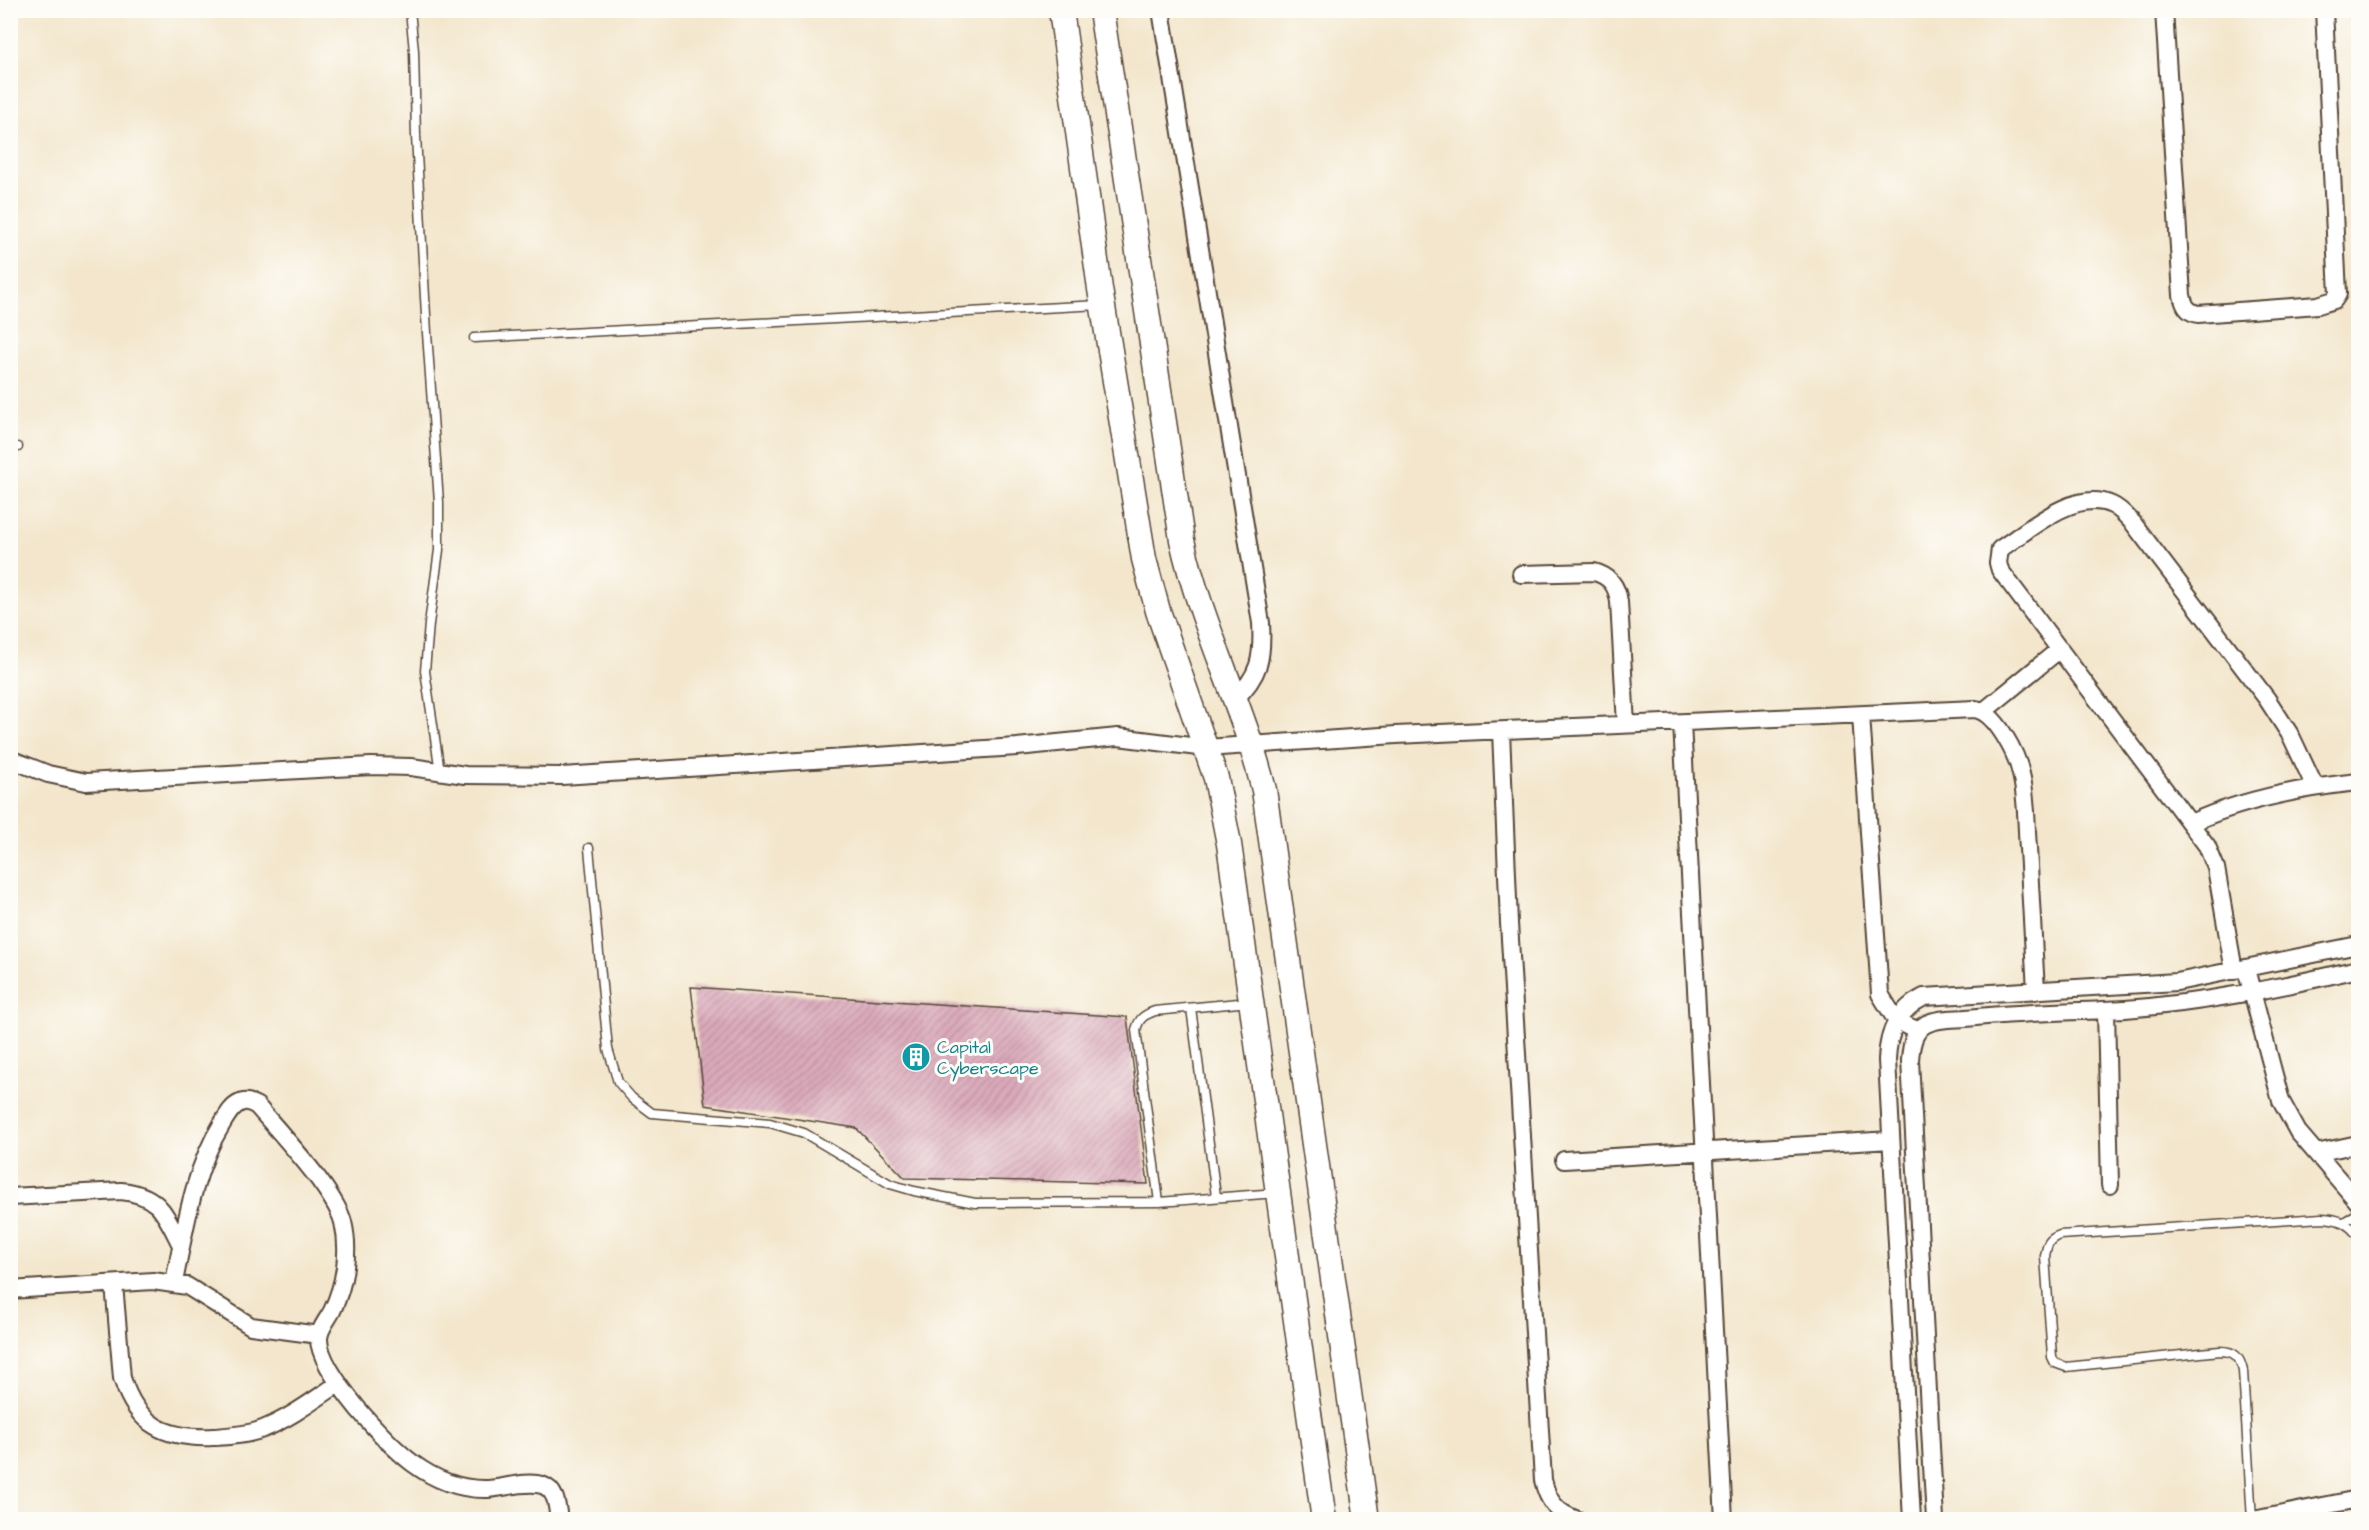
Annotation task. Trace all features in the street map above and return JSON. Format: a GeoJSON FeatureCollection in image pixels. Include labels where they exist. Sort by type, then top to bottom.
{"type":"FeatureCollection","features":[{"type":"Feature","properties":{"kind":"street"},"geometry":{"type":"LineString","coordinates":[[1062,10],[1102,305],[1151,588],[1216,778],[1229,844],[1324,1520]]}},
{"type":"Feature","properties":{"kind":"street"},"geometry":{"type":"LineString","coordinates":[[1101,10],[1182,540],[1202,611],[1252,746],[1266,798],[1367,1520]]}},
{"type":"Feature","properties":{"kind":"street"},"geometry":{"type":"LineString","coordinates":[[1161,10],[1261,623],[1260,660],[1255,676],[1248,687],[1234,700]]}},
{"type":"Feature","properties":{"kind":"street"},"geometry":{"type":"LineString","coordinates":[[2164,10],[2182,295],[2187,308],[2198,314],[2318,305],[2334,300],[2338,294],[2324,10]]}},
{"type":"Feature","properties":{"kind":"street"},"geometry":{"type":"LineString","coordinates":[[2315,787],[2291,736],[2267,699],[2133,523],[2111,504],[2088,502],[2062,508],[2001,549],[1998,556],[2000,570],[2207,846],[2216,868],[2240,970],[2253,992],[2280,1101],[2298,1132],[2358,1202]]}},
{"type":"Feature","properties":{"kind":"street"},"geometry":{"type":"LineString","coordinates":[[1521,574],[1594,572],[1602,574],[1614,584],[1619,602],[1626,725]]}},
{"type":"Feature","properties":{"kind":"street"},"geometry":{"type":"LineString","coordinates":[[1984,711],[2060,649]]}},
{"type":"Feature","properties":{"kind":"street"},"geometry":{"type":"LineString","coordinates":[[10,759],[48,774],[86,782],[371,766],[411,767],[440,772],[498,776],[562,776],[1017,747],[1118,737],[1133,737],[1206,748],[1396,735],[1965,709],[1984,711],[1992,718],[2016,758],[2024,787],[2036,991]]}},
{"type":"Feature","properties":{"kind":"street"},"geometry":{"type":"LineString","coordinates":[[1861,715],[1878,982],[1884,1003],[1896,1020],[1918,1031]]}},
{"type":"Feature","properties":{"kind":"street"},"geometry":{"type":"LineString","coordinates":[[1682,723],[1724,1520]]}},
{"type":"Feature","properties":{"kind":"street"},"geometry":{"type":"LineString","coordinates":[[1501,731],[1510,934],[1543,1480],[1546,1494],[1556,1508],[1578,1520]]}},
{"type":"Feature","properties":{"kind":"street"},"geometry":{"type":"LineString","coordinates":[[2191,823],[2210,814],[2251,802],[2315,787],[2358,782]]}},
{"type":"Feature","properties":{"kind":"street"},"geometry":{"type":"LineString","coordinates":[[1912,1520],[1887,1060],[1891,1031],[1896,1020],[1914,1002],[1924,997],[2177,982],[2358,945]]}},
{"type":"Feature","properties":{"kind":"street"},"geometry":{"type":"LineString","coordinates":[[1935,1520],[1910,1060],[1911,1048],[1918,1031],[1925,1025],[1935,1022],[1969,1018],[2172,1004],[2253,992],[2358,969]]}},
{"type":"Feature","properties":{"kind":"street"},"geometry":{"type":"LineString","coordinates":[[2106,1010],[2110,1185]]}},
{"type":"Feature","properties":{"kind":"street"},"geometry":{"type":"LineString","coordinates":[[174,1282],[201,1166],[214,1137],[231,1110],[239,1103],[249,1102],[257,1106],[323,1186],[335,1202],[343,1222],[346,1257],[343,1276],[338,1297],[319,1335],[319,1346],[338,1384],[380,1432],[425,1474],[459,1486],[482,1489],[530,1484],[543,1485],[556,1499],[559,1520]]}},
{"type":"Feature","properties":{"kind":"street"},"geometry":{"type":"LineString","coordinates":[[1564,1160],[1891,1140]]}},
{"type":"Feature","properties":{"kind":"street"},"geometry":{"type":"LineString","coordinates":[[2316,1153],[2358,1144]]}},
{"type":"Feature","properties":{"kind":"street"},"geometry":{"type":"LineString","coordinates":[[10,1197],[121,1191],[136,1193],[158,1204],[182,1245]]}},
{"type":"Feature","properties":{"kind":"street"},"geometry":{"type":"LineString","coordinates":[[10,1290],[174,1282],[207,1297],[251,1326],[319,1335]]}},
{"type":"Feature","properties":{"kind":"street"},"geometry":{"type":"LineString","coordinates":[[114,1284],[122,1378],[127,1393],[142,1417],[165,1432],[189,1438],[228,1436],[261,1430],[338,1384]]}},
{"type":"Feature","properties":{"kind":"street"},"geometry":{"type":"LineString","coordinates":[[2252,1520],[2358,1499]]}},
{"type":"Feature","properties":{"kind":"lane"},"geometry":{"type":"LineString","coordinates":[[410,10],[414,51],[416,136],[427,333],[439,502],[439,550],[425,671],[440,772]]}},
{"type":"Feature","properties":{"kind":"lane"},"geometry":{"type":"LineString","coordinates":[[474,338],[1102,305]]}},
{"type":"Feature","properties":{"kind":"lane"},"geometry":{"type":"LineString","coordinates":[[589,848],[608,1049],[618,1082],[632,1098],[652,1113],[770,1123],[804,1133],[890,1184],[975,1203],[1159,1202],[1277,1193]]}},
{"type":"Feature","properties":{"kind":"lane"},"geometry":{"type":"LineString","coordinates":[[1159,1202],[1136,1030],[1138,1022],[1143,1015],[1155,1011],[1251,1002]]}},
{"type":"Feature","properties":{"kind":"lane"},"geometry":{"type":"LineString","coordinates":[[1191,1008],[1216,1196]]}},
{"type":"Feature","properties":{"kind":"lane"},"geometry":{"type":"LineString","coordinates":[[2344,1222],[2358,1212]]}},
{"type":"Feature","properties":{"kind":"lane"},"geometry":{"type":"LineString","coordinates":[[2252,1520],[2243,1371],[2238,1356],[2220,1351],[2061,1366],[2052,1357],[2045,1256],[2047,1244],[2053,1237],[2060,1234],[2322,1218],[2344,1222],[2358,1236]]}},
{"type":"Feature","properties":{"kind":"building","name":"Capital Cyberscape"},"geometry":{"type":"Polygon","coordinates":[[[691,987],[1127,1017],[1148,1184],[905,1178],[856,1128],[705,1105],[691,987]]]}},
{"type":"Feature","properties":{"kind":"place","name":"Capital Cyberscape"},"geometry":{"type":"Point","coordinates":[916,1057]}}]}
